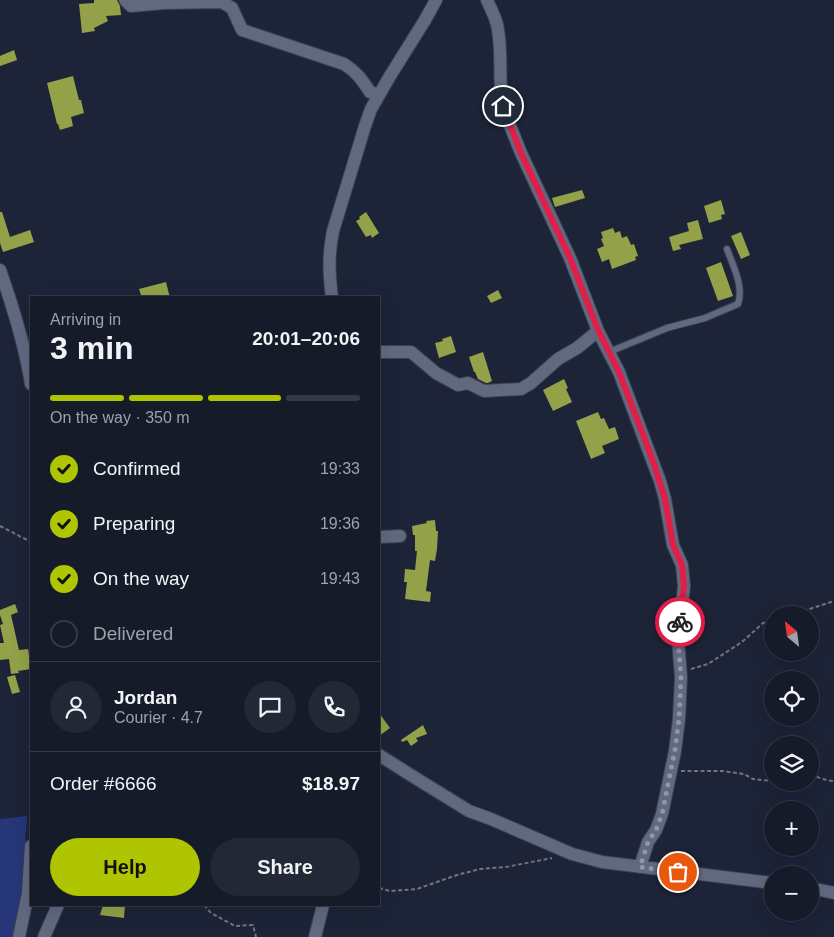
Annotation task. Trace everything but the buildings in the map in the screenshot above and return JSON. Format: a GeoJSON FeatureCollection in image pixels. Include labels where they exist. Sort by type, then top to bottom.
{"type":"FeatureCollection","features":[{"type":"Feature","properties":{"kind":"street"},"geometry":{"type":"LineString","coordinates":[[125,0],[131,6],[164,3],[222,2],[232,8],[242,30],[344,64],[354,70],[370,92],[379,94]]}},
{"type":"Feature","properties":{"kind":"street"},"geometry":{"type":"LineString","coordinates":[[332,296],[329,259],[333,232],[365,126],[379,94],[426,20],[436,0]]}},
{"type":"Feature","properties":{"kind":"street"},"geometry":{"type":"LineString","coordinates":[[487,0],[498,28],[500,81],[505,113],[521,153],[570,258],[598,330],[619,372],[653,461],[665,499],[673,545],[682,565],[684,586],[678,640],[681,677],[675,750],[662,814],[656,830],[648,842],[640,867]]}},
{"type":"Feature","properties":{"kind":"street"},"geometry":{"type":"LineString","coordinates":[[0,270],[29,362]]}},
{"type":"Feature","properties":{"kind":"street"},"geometry":{"type":"LineString","coordinates":[[380,352],[411,352],[436,373],[458,385],[468,383],[484,391],[520,389],[531,383],[558,359],[577,348],[598,330]]}},
{"type":"Feature","properties":{"kind":"street"},"geometry":{"type":"LineString","coordinates":[[380,537],[400,536]]}},
{"type":"Feature","properties":{"kind":"street"},"geometry":{"type":"LineString","coordinates":[[380,756],[469,811],[572,854],[602,862],[764,882]]}},
{"type":"Feature","properties":{"kind":"street"},"geometry":{"type":"LineString","coordinates":[[19,937],[28,893],[30,862]]}},
{"type":"Feature","properties":{"kind":"street"},"geometry":{"type":"LineString","coordinates":[[819,890],[834,893]]}},
{"type":"Feature","properties":{"kind":"street"},"geometry":{"type":"LineString","coordinates":[[44,937],[58,906]]}},
{"type":"Feature","properties":{"kind":"street"},"geometry":{"type":"LineString","coordinates":[[315,937],[323,906]]}},
{"type":"Feature","properties":{"kind":"lane"},"geometry":{"type":"LineString","coordinates":[[609,352],[667,328],[705,318],[738,304],[740,286],[727,249]]}},
{"type":"Feature","properties":{"kind":"path"},"geometry":{"type":"LineString","coordinates":[[0,526],[30,541]]}},
{"type":"Feature","properties":{"kind":"path"},"geometry":{"type":"LineString","coordinates":[[819,606],[834,601]]}},
{"type":"Feature","properties":{"kind":"path"},"geometry":{"type":"LineString","coordinates":[[681,677],[689,670],[708,664],[742,642],[764,623]]}},
{"type":"Feature","properties":{"kind":"path"},"geometry":{"type":"LineString","coordinates":[[671,770],[722,770],[764,780]]}},
{"type":"Feature","properties":{"kind":"path"},"geometry":{"type":"LineString","coordinates":[[819,778],[834,781]]}},
{"type":"Feature","properties":{"kind":"path"},"geometry":{"type":"LineString","coordinates":[[380,888],[390,892],[417,889],[480,869],[506,867],[553,858]]}},
{"type":"Feature","properties":{"kind":"path"},"geometry":{"type":"LineString","coordinates":[[205,906],[210,913],[235,926],[253,925],[256,937]]}},
{"type":"Feature","properties":{"kind":"shaded area"},"geometry":{"type":"Polygon","coordinates":[[[27,816],[21,904],[12,937],[0,937],[0,819],[27,816]]]}},
{"type":"Feature","properties":{"kind":"way so far"},"geometry":{"type":"LineString","coordinates":[[678,872],[640,867],[648,842],[656,830],[662,814],[675,750],[681,677],[678,640],[680,622]]}},
{"type":"Feature","properties":{"kind":"route"},"geometry":{"type":"LineString","coordinates":[[503,106],[521,153],[570,258],[598,330],[619,372],[660,480],[673,545],[682,565],[684,586],[680,622]]}}]}
